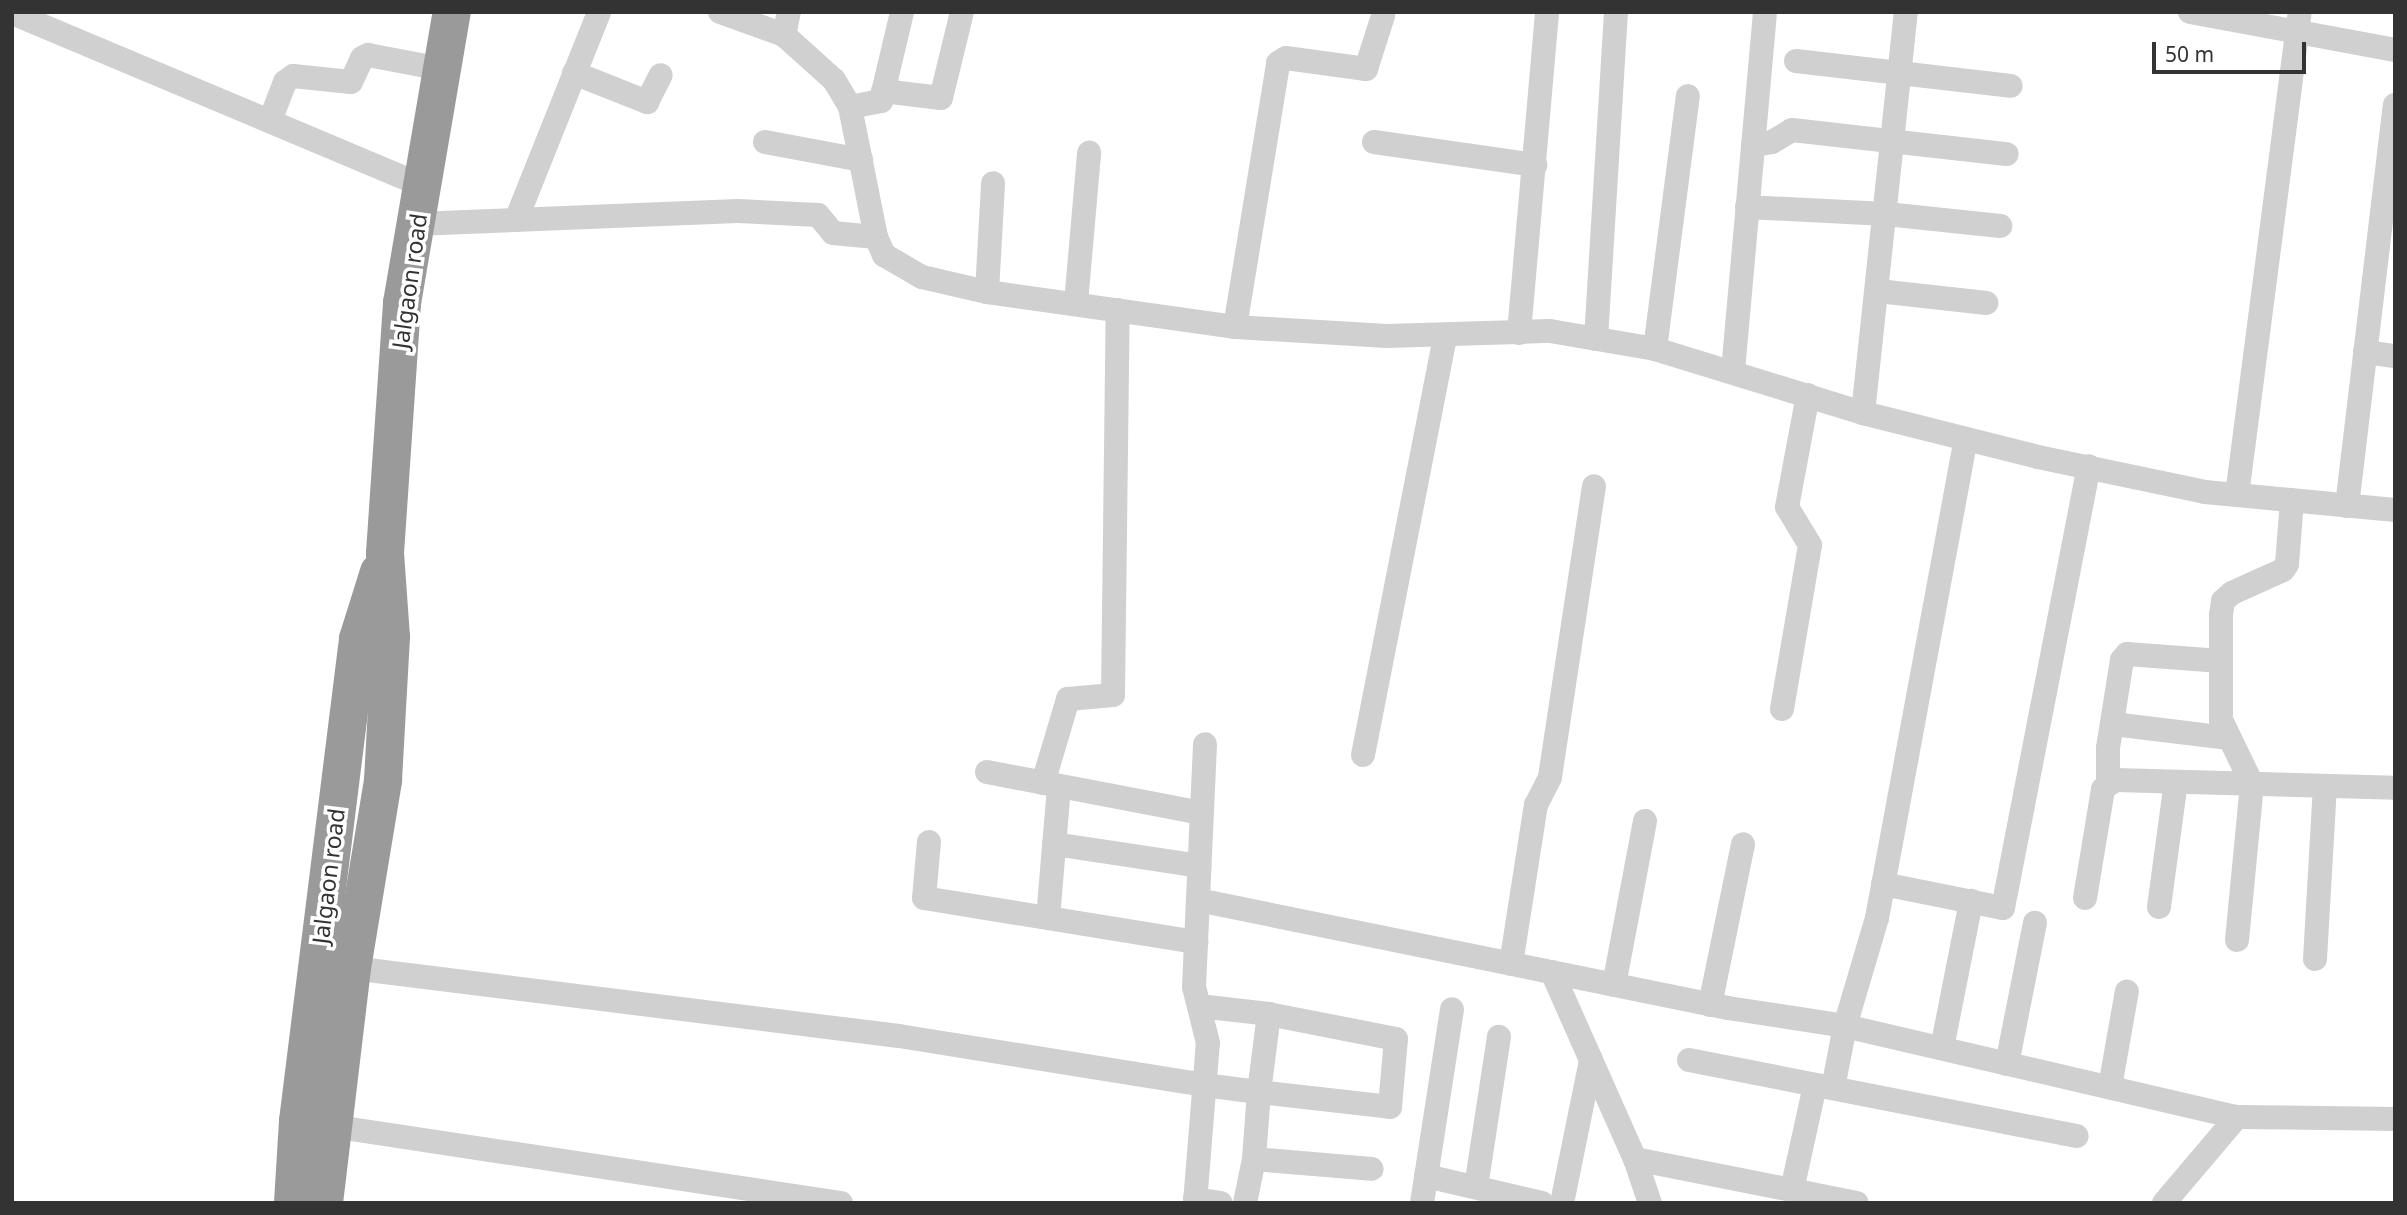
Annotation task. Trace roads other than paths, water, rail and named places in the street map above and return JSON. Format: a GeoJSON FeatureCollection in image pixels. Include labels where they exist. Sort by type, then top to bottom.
{"type":"FeatureCollection","features":[{"type":"Feature","properties":{"kind":"highway","name":"Jalgaon road"},"geometry":{"type":"LineString","coordinates":[[324,1203],[331,1126],[352,968],[383,780],[391,638],[385,553],[402,303],[452,12]]}},
{"type":"Feature","properties":{"kind":"highway","name":"Jalgaon road"},"geometry":{"type":"LineString","coordinates":[[293,1203],[298,1121],[358,639],[385,553]]}},
{"type":"Feature","properties":{"kind":"street"},"geometry":{"type":"LineString","coordinates":[[516,220],[599,12]]}},
{"type":"Feature","properties":{"kind":"street"},"geometry":{"type":"LineString","coordinates":[[720,12],[786,23],[834,80],[850,107],[876,237],[884,255],[901,268],[987,292],[1235,327],[1445,336],[1550,331],[1655,349],[1863,413],[1966,440],[2237,495],[2347,506],[2394,516]]}},
{"type":"Feature","properties":{"kind":"street"},"geometry":{"type":"LineString","coordinates":[[850,107],[878,103],[902,12]]}},
{"type":"Feature","properties":{"kind":"street"},"geometry":{"type":"LineString","coordinates":[[883,91],[941,98],[962,12]]}},
{"type":"Feature","properties":{"kind":"street"},"geometry":{"type":"LineString","coordinates":[[1519,332],[1547,12]]}},
{"type":"Feature","properties":{"kind":"street"},"geometry":{"type":"LineString","coordinates":[[1596,339],[1616,12]]}},
{"type":"Feature","properties":{"kind":"street"},"geometry":{"type":"LineString","coordinates":[[1732,371],[1765,12]]}},
{"type":"Feature","properties":{"kind":"street"},"geometry":{"type":"LineString","coordinates":[[1863,413],[1906,12]]}},
{"type":"Feature","properties":{"kind":"street"},"geometry":{"type":"LineString","coordinates":[[2190,12],[2298,22],[2395,50]]}},
{"type":"Feature","properties":{"kind":"street"},"geometry":{"type":"LineString","coordinates":[[12,13],[38,18],[422,185]]}},
{"type":"Feature","properties":{"kind":"street"},"geometry":{"type":"LineString","coordinates":[[1235,327],[1278,63],[1286,58],[1366,69],[1383,16]]}},
{"type":"Feature","properties":{"kind":"street"},"geometry":{"type":"LineString","coordinates":[[2237,495],[2298,22]]}},
{"type":"Feature","properties":{"kind":"street"},"geometry":{"type":"LineString","coordinates":[[270,121],[285,82],[293,76],[351,82],[362,58],[368,55],[442,69]]}},
{"type":"Feature","properties":{"kind":"street"},"geometry":{"type":"LineString","coordinates":[[1796,61],[2011,86]]}},
{"type":"Feature","properties":{"kind":"street"},"geometry":{"type":"LineString","coordinates":[[574,72],[647,102],[661,75]]}},
{"type":"Feature","properties":{"kind":"street"},"geometry":{"type":"LineString","coordinates":[[1655,349],[1688,96]]}},
{"type":"Feature","properties":{"kind":"street"},"geometry":{"type":"LineString","coordinates":[[2347,506],[2391,168],[2395,104]]}},
{"type":"Feature","properties":{"kind":"street"},"geometry":{"type":"LineString","coordinates":[[1753,145],[1772,142],[1792,130],[2007,154]]}},
{"type":"Feature","properties":{"kind":"street"},"geometry":{"type":"LineString","coordinates":[[765,142],[861,160]]}},
{"type":"Feature","properties":{"kind":"street"},"geometry":{"type":"LineString","coordinates":[[1374,142],[1535,165]]}},
{"type":"Feature","properties":{"kind":"street"},"geometry":{"type":"LineString","coordinates":[[1076,303],[1089,153]]}},
{"type":"Feature","properties":{"kind":"street"},"geometry":{"type":"LineString","coordinates":[[987,292],[993,183]]}},
{"type":"Feature","properties":{"kind":"street"},"geometry":{"type":"LineString","coordinates":[[1747,207],[1886,214],[2000,226]]}},
{"type":"Feature","properties":{"kind":"street"},"geometry":{"type":"LineString","coordinates":[[416,224],[738,211],[818,215],[833,233],[876,237]]}},
{"type":"Feature","properties":{"kind":"street"},"geometry":{"type":"LineString","coordinates":[[1878,291],[1986,303]]}},
{"type":"Feature","properties":{"kind":"street"},"geometry":{"type":"LineString","coordinates":[[1048,918],[1055,844],[1051,784],[1068,699],[1113,695],[1118,310]]}},
{"type":"Feature","properties":{"kind":"street"},"geometry":{"type":"LineString","coordinates":[[1363,755],[1445,336]]}},
{"type":"Feature","properties":{"kind":"street"},"geometry":{"type":"LineString","coordinates":[[2365,352],[2395,356]]}},
{"type":"Feature","properties":{"kind":"street"},"geometry":{"type":"LineString","coordinates":[[1782,709],[1810,545],[1787,507],[1808,394]]}},
{"type":"Feature","properties":{"kind":"street"},"geometry":{"type":"LineString","coordinates":[[1792,1190],[1845,1026],[1883,884],[1966,440]]}},
{"type":"Feature","properties":{"kind":"street"},"geometry":{"type":"LineString","coordinates":[[1883,884],[2003,908],[2088,466]]}},
{"type":"Feature","properties":{"kind":"street"},"geometry":{"type":"LineString","coordinates":[[1511,964],[1536,805],[1550,777],[1594,486]]}},
{"type":"Feature","properties":{"kind":"street"},"geometry":{"type":"LineString","coordinates":[[2237,940],[2252,784],[2221,720],[2223,601],[2283,570],[2292,500]]}},
{"type":"Feature","properties":{"kind":"street"},"geometry":{"type":"LineString","coordinates":[[2085,898],[2108,783],[2122,660],[2127,654],[2221,661]]}},
{"type":"Feature","properties":{"kind":"street"},"geometry":{"type":"LineString","coordinates":[[2113,724],[2229,738]]}},
{"type":"Feature","properties":{"kind":"street"},"geometry":{"type":"LineString","coordinates":[[1205,744],[1194,986],[1208,1043],[1195,1201],[1221,1203]]}},
{"type":"Feature","properties":{"kind":"street"},"geometry":{"type":"LineString","coordinates":[[986,772],[1201,813]]}},
{"type":"Feature","properties":{"kind":"street"},"geometry":{"type":"LineString","coordinates":[[2108,783],[2176,782],[2395,788]]}},
{"type":"Feature","properties":{"kind":"street"},"geometry":{"type":"LineString","coordinates":[[2159,907],[2176,782]]}},
{"type":"Feature","properties":{"kind":"street"},"geometry":{"type":"LineString","coordinates":[[2315,959],[2325,786]]}},
{"type":"Feature","properties":{"kind":"street"},"geometry":{"type":"LineString","coordinates":[[1614,985],[1645,821]]}},
{"type":"Feature","properties":{"kind":"street"},"geometry":{"type":"LineString","coordinates":[[929,842],[924,898],[1196,942]]}},
{"type":"Feature","properties":{"kind":"street"},"geometry":{"type":"LineString","coordinates":[[1055,844],[1199,866]]}},
{"type":"Feature","properties":{"kind":"street"},"geometry":{"type":"LineString","coordinates":[[1710,1005],[1742,844]]}},
{"type":"Feature","properties":{"kind":"street"},"geometry":{"type":"LineString","coordinates":[[1198,900],[1710,1005],[1845,1026],[2237,1117],[2395,1119]]}},
{"type":"Feature","properties":{"kind":"street"},"geometry":{"type":"LineString","coordinates":[[1942,1048],[1971,901]]}},
{"type":"Feature","properties":{"kind":"street"},"geometry":{"type":"LineString","coordinates":[[2007,1063],[2035,923]]}},
{"type":"Feature","properties":{"kind":"street"},"geometry":{"type":"LineString","coordinates":[[352,968],[900,1036],[1204,1085],[1390,1107],[1396,1039],[1269,1014],[1199,1006]]}},
{"type":"Feature","properties":{"kind":"street"},"geometry":{"type":"LineString","coordinates":[[1552,972],[1635,1159],[1650,1203]]}},
{"type":"Feature","properties":{"kind":"street"},"geometry":{"type":"LineString","coordinates":[[2110,1087],[2127,991]]}},
{"type":"Feature","properties":{"kind":"street"},"geometry":{"type":"LineString","coordinates":[[1422,1203],[1452,1009]]}},
{"type":"Feature","properties":{"kind":"street"},"geometry":{"type":"LineString","coordinates":[[1245,1203],[1255,1159],[1259,1092],[1269,1014]]}},
{"type":"Feature","properties":{"kind":"street"},"geometry":{"type":"LineString","coordinates":[[1476,1187],[1499,1037]]}},
{"type":"Feature","properties":{"kind":"street"},"geometry":{"type":"LineString","coordinates":[[1562,1203],[1591,1060]]}},
{"type":"Feature","properties":{"kind":"street"},"geometry":{"type":"LineString","coordinates":[[1689,1060],[2077,1136]]}},
{"type":"Feature","properties":{"kind":"street"},"geometry":{"type":"LineString","coordinates":[[2164,1203],[2237,1117]]}},
{"type":"Feature","properties":{"kind":"street"},"geometry":{"type":"LineString","coordinates":[[331,1126],[841,1203]]}},
{"type":"Feature","properties":{"kind":"street"},"geometry":{"type":"LineString","coordinates":[[1255,1159],[1372,1168]]}},
{"type":"Feature","properties":{"kind":"street"},"geometry":{"type":"LineString","coordinates":[[1635,1159],[1857,1203]]}},
{"type":"Feature","properties":{"kind":"street"},"geometry":{"type":"LineString","coordinates":[[1426,1176],[1542,1203]]}}]}
